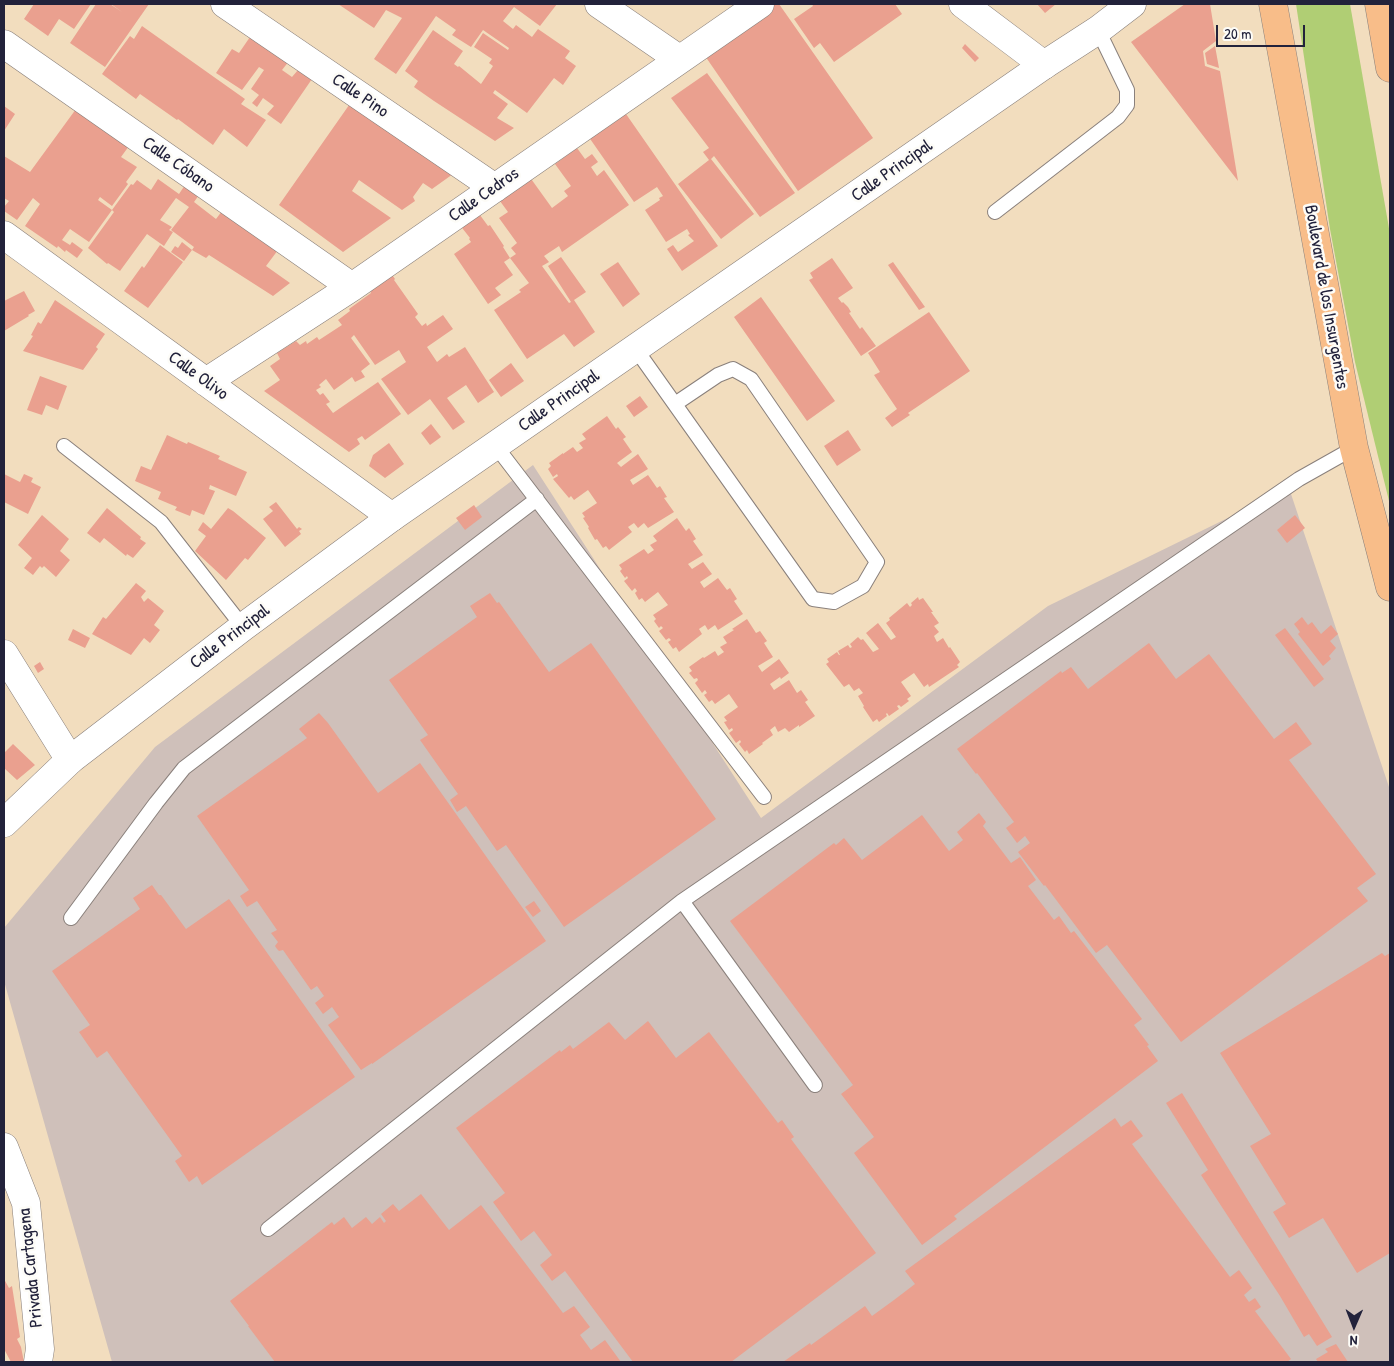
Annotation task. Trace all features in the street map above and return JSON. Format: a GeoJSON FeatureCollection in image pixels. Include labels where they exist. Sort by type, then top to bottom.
{"type":"FeatureCollection","features":[{"type":"Feature","properties":{"kind":"main road","name":"Boulevard de los Insurgentes"},"geometry":{"type":"LineString","coordinates":[[1273,4],[1354,448],[1390,587]]}},
{"type":"Feature","properties":{"kind":"main road"},"geometry":{"type":"LineString","coordinates":[[1384,12],[1390,68]]}},
{"type":"Feature","properties":{"kind":"street","name":"Calle Pino"},"geometry":{"type":"LineString","coordinates":[[224,4],[494,188]]}},
{"type":"Feature","properties":{"kind":"street"},"geometry":{"type":"LineString","coordinates":[[599,4],[679,60]]}},
{"type":"Feature","properties":{"kind":"street","name":"Calle Cedros"},"geometry":{"type":"LineString","coordinates":[[206,382],[352,287],[760,4]]}},
{"type":"Feature","properties":{"kind":"street"},"geometry":{"type":"LineString","coordinates":[[963,4],[1044,65]]}},
{"type":"Feature","properties":{"kind":"street","name":"Calle Principal"},"geometry":{"type":"LineString","coordinates":[[4,823],[70,760],[243,627],[392,517],[1044,65],[1098,30],[1132,4]]}},
{"type":"Feature","properties":{"kind":"street","name":"Calle Cóbano"},"geometry":{"type":"LineString","coordinates":[[4,44],[352,287]]}},
{"type":"Feature","properties":{"kind":"street","name":"Calle Olivo"},"geometry":{"type":"LineString","coordinates":[[4,235],[392,517]]}},
{"type":"Feature","properties":{"kind":"street"},"geometry":{"type":"LineString","coordinates":[[4,654],[70,760]]}},
{"type":"Feature","properties":{"kind":"street","name":"Privada Cartagena"},"geometry":{"type":"LineString","coordinates":[[4,1147],[26,1203],[40,1349],[38,1362]]}},
{"type":"Feature","properties":{"kind":"lane"},"geometry":{"type":"LineString","coordinates":[[996,212],[1118,117],[1127,105],[1127,90],[1098,30]]}},
{"type":"Feature","properties":{"kind":"lane"},"geometry":{"type":"LineString","coordinates":[[635,348],[813,599],[834,602],[863,586],[878,562],[751,379],[733,369],[718,375],[675,404]]}},
{"type":"Feature","properties":{"kind":"lane"},"geometry":{"type":"LineString","coordinates":[[495,445],[764,797]]}},
{"type":"Feature","properties":{"kind":"lane"},"geometry":{"type":"LineString","coordinates":[[64,446],[161,522],[243,627]]}},
{"type":"Feature","properties":{"kind":"lane"},"geometry":{"type":"LineString","coordinates":[[268,1229],[682,901],[1299,478],[1354,448]]}},
{"type":"Feature","properties":{"kind":"lane"},"geometry":{"type":"LineString","coordinates":[[71,918],[184,768],[537,499]]}},
{"type":"Feature","properties":{"kind":"lane"},"geometry":{"type":"LineString","coordinates":[[682,901],[814,1085]]}},
{"type":"Feature","properties":{"kind":"shaded area"},"geometry":{"type":"Polygon","coordinates":[[[533,465],[761,818],[1048,606],[1289,488],[1390,790],[1390,1362],[112,1362],[4,981],[4,928],[155,747],[533,465]]]}},
{"type":"Feature","properties":{"kind":"green space"},"geometry":{"type":"Polygon","coordinates":[[[1296,4],[1350,4],[1390,234],[1390,505],[1355,362],[1330,229],[1296,4]]]}},
{"type":"Feature","properties":{"kind":"building"},"geometry":{"type":"Polygon","coordinates":[[[34,4],[91,4],[74,29],[59,19],[48,36],[24,19],[34,4]]]}},
{"type":"Feature","properties":{"kind":"building"},"geometry":{"type":"Polygon","coordinates":[[[96,4],[110,4],[122,12],[111,4],[149,4],[105,67],[70,43],[96,4]]]}},
{"type":"Feature","properties":{"kind":"building"},"geometry":{"type":"Polygon","coordinates":[[[338,4],[557,4],[540,26],[514,7],[503,21],[513,29],[516,25],[532,37],[538,29],[570,51],[565,58],[576,66],[563,85],[554,78],[527,113],[495,90],[493,93],[508,104],[497,118],[514,128],[495,141],[414,87],[418,81],[405,71],[433,30],[463,51],[454,64],[481,84],[493,66],[489,63],[492,59],[474,47],[483,33],[508,50],[509,48],[483,30],[471,47],[452,35],[456,30],[436,16],[396,74],[374,59],[402,18],[386,10],[374,28],[338,4]]]}},
{"type":"Feature","properties":{"kind":"building"},"geometry":{"type":"Polygon","coordinates":[[[773,4],[779,4],[873,138],[798,191],[703,53],[773,4]]]}},
{"type":"Feature","properties":{"kind":"building"},"geometry":{"type":"Polygon","coordinates":[[[812,4],[895,4],[902,14],[834,62],[820,43],[814,48],[794,19],[813,6],[812,4]]]}},
{"type":"Feature","properties":{"kind":"building"},"geometry":{"type":"Polygon","coordinates":[[[1037,4],[1056,4],[1045,13],[1037,4]]]}},
{"type":"Feature","properties":{"kind":"building"},"geometry":{"type":"Polygon","coordinates":[[[1185,4],[1210,4],[1216,41],[1203,51],[1205,66],[1220,71],[1238,181],[1131,42],[1185,4]]]}},
{"type":"Feature","properties":{"kind":"building"},"geometry":{"type":"Polygon","coordinates":[[[142,26],[245,99],[241,104],[266,120],[247,147],[224,129],[213,145],[140,94],[136,99],[102,74],[130,36],[134,39],[142,26]]]}},
{"type":"Feature","properties":{"kind":"building"},"geometry":{"type":"Polygon","coordinates":[[[250,37],[293,56],[282,70],[292,77],[298,70],[312,79],[281,124],[267,114],[274,106],[263,98],[257,107],[252,103],[259,95],[251,89],[264,70],[259,67],[242,90],[216,73],[232,49],[239,53],[250,37]]]}},
{"type":"Feature","properties":{"kind":"building"},"geometry":{"type":"Polygon","coordinates":[[[965,44],[979,58],[975,62],[962,48],[965,44]]]}},
{"type":"Feature","properties":{"kind":"building"},"geometry":{"type":"Polygon","coordinates":[[[1215,46],[1219,68],[1207,64],[1205,53],[1215,46]]]}},
{"type":"Feature","properties":{"kind":"building"},"geometry":{"type":"Polygon","coordinates":[[[707,73],[795,193],[760,217],[714,156],[711,159],[754,214],[721,239],[678,184],[709,160],[703,152],[709,148],[671,98],[707,73]]]}},
{"type":"Feature","properties":{"kind":"building"},"geometry":{"type":"Polygon","coordinates":[[[354,98],[460,169],[432,189],[423,183],[413,197],[415,201],[402,210],[359,180],[352,191],[391,218],[343,252],[279,205],[354,98]]]}},
{"type":"Feature","properties":{"kind":"building"},"geometry":{"type":"Polygon","coordinates":[[[4,106],[15,114],[4,131],[4,106]]]}},
{"type":"Feature","properties":{"kind":"building"},"geometry":{"type":"Polygon","coordinates":[[[76,109],[129,146],[121,157],[137,167],[126,182],[128,184],[112,206],[100,197],[98,200],[112,210],[89,242],[70,229],[62,240],[70,245],[72,242],[83,250],[77,258],[58,246],[57,248],[25,226],[40,204],[33,198],[17,220],[4,211],[4,207],[9,201],[4,198],[4,156],[30,172],[76,109]]]}},
{"type":"Feature","properties":{"kind":"building"},"geometry":{"type":"Polygon","coordinates":[[[626,114],[718,246],[682,271],[667,249],[673,245],[678,252],[694,241],[688,235],[690,234],[687,229],[666,242],[645,210],[663,196],[657,187],[634,202],[586,133],[599,124],[603,130],[626,114]]]}},
{"type":"Feature","properties":{"kind":"building"},"geometry":{"type":"Polygon","coordinates":[[[577,148],[585,159],[592,154],[598,162],[591,167],[597,176],[604,170],[629,205],[562,252],[559,246],[544,256],[549,262],[542,266],[569,303],[571,302],[548,266],[561,257],[586,292],[574,300],[595,332],[574,347],[564,334],[527,359],[494,310],[521,292],[519,290],[529,283],[510,258],[516,254],[511,248],[517,243],[499,218],[508,212],[497,197],[529,176],[552,208],[568,196],[564,191],[571,186],[555,164],[577,148]]]}},
{"type":"Feature","properties":{"kind":"building"},"geometry":{"type":"Polygon","coordinates":[[[158,179],[179,194],[185,185],[199,195],[194,202],[216,219],[222,211],[278,250],[266,266],[290,283],[273,296],[209,255],[206,258],[192,250],[194,247],[171,230],[189,207],[176,198],[160,220],[172,227],[169,230],[173,232],[164,246],[147,234],[120,271],[107,264],[88,248],[114,212],[112,210],[131,184],[133,185],[137,180],[151,190],[158,179]]]}},
{"type":"Feature","properties":{"kind":"building"},"geometry":{"type":"Polygon","coordinates":[[[477,211],[488,226],[490,225],[504,246],[510,258],[504,262],[513,275],[495,288],[501,295],[488,304],[454,254],[471,242],[459,224],[477,211]]]}},
{"type":"Feature","properties":{"kind":"building"},"geometry":{"type":"Polygon","coordinates":[[[182,242],[192,250],[184,261],[171,252],[175,246],[178,248],[182,242]]]}},
{"type":"Feature","properties":{"kind":"building"},"geometry":{"type":"Polygon","coordinates":[[[160,245],[183,262],[148,308],[124,291],[142,266],[144,268],[160,245]]]}},
{"type":"Feature","properties":{"kind":"building"},"geometry":{"type":"Polygon","coordinates":[[[832,258],[853,288],[838,298],[848,307],[851,312],[849,313],[860,329],[862,327],[876,346],[861,356],[809,280],[813,278],[810,273],[832,258]]]}},
{"type":"Feature","properties":{"kind":"building"},"geometry":{"type":"Polygon","coordinates":[[[618,262],[640,294],[623,307],[600,274],[618,262]]]}},
{"type":"Feature","properties":{"kind":"building"},"geometry":{"type":"Polygon","coordinates":[[[893,262],[925,307],[919,310],[888,265],[893,262]]]}},
{"type":"Feature","properties":{"kind":"building"},"geometry":{"type":"Polygon","coordinates":[[[390,272],[418,314],[415,317],[422,326],[426,323],[427,326],[443,315],[453,329],[427,347],[437,362],[447,354],[449,357],[465,347],[494,392],[478,403],[466,385],[447,398],[465,422],[453,430],[430,399],[408,415],[381,379],[406,362],[399,350],[375,365],[354,335],[351,338],[370,364],[361,371],[365,377],[355,382],[352,377],[334,390],[326,379],[319,385],[321,387],[316,390],[320,395],[323,393],[330,402],[326,404],[333,413],[378,382],[401,414],[365,440],[362,436],[357,439],[360,444],[349,452],[264,391],[280,380],[270,366],[280,359],[277,353],[296,341],[300,345],[306,341],[307,344],[317,337],[319,340],[342,325],[338,320],[350,311],[349,309],[371,293],[368,287],[390,272]]]}},
{"type":"Feature","properties":{"kind":"building"},"geometry":{"type":"Polygon","coordinates":[[[24,291],[35,311],[4,331],[4,301],[24,291]]]}},
{"type":"Feature","properties":{"kind":"building"},"geometry":{"type":"Polygon","coordinates":[[[761,297],[835,401],[807,421],[734,317],[761,297]]]}},
{"type":"Feature","properties":{"kind":"building"},"geometry":{"type":"Polygon","coordinates":[[[55,300],[105,334],[96,347],[98,349],[83,370],[23,351],[33,336],[31,335],[38,322],[41,324],[55,300]]]}},
{"type":"Feature","properties":{"kind":"building"},"geometry":{"type":"Polygon","coordinates":[[[929,312],[970,371],[908,413],[910,415],[892,427],[885,418],[897,409],[874,375],[880,372],[868,353],[929,312]]]}},
{"type":"Feature","properties":{"kind":"building"},"geometry":{"type":"Polygon","coordinates":[[[511,363],[524,381],[501,397],[489,380],[511,363]]]}},
{"type":"Feature","properties":{"kind":"building"},"geometry":{"type":"Polygon","coordinates":[[[40,376],[67,386],[58,410],[46,405],[42,415],[27,410],[40,376]]]}},
{"type":"Feature","properties":{"kind":"building"},"geometry":{"type":"Polygon","coordinates":[[[640,396],[648,407],[634,417],[626,406],[640,396]]]}},
{"type":"Feature","properties":{"kind":"building"},"geometry":{"type":"Polygon","coordinates":[[[607,416],[616,429],[618,427],[626,437],[623,439],[632,452],[617,463],[621,467],[638,454],[648,469],[630,480],[633,485],[648,475],[657,488],[660,486],[667,497],[664,498],[674,512],[648,528],[644,523],[638,528],[634,523],[628,527],[632,532],[609,550],[606,546],[603,548],[597,539],[595,540],[583,518],[585,517],[582,513],[597,503],[588,490],[574,500],[571,496],[569,498],[553,479],[558,476],[557,474],[553,477],[548,469],[551,466],[549,463],[573,447],[577,452],[583,448],[579,443],[586,439],[582,434],[607,416]]]}},
{"type":"Feature","properties":{"kind":"building"},"geometry":{"type":"Polygon","coordinates":[[[431,424],[441,437],[430,445],[421,433],[431,424]]]}},
{"type":"Feature","properties":{"kind":"building"},"geometry":{"type":"Polygon","coordinates":[[[848,430],[861,450],[837,466],[824,446],[848,430]]]}},
{"type":"Feature","properties":{"kind":"building"},"geometry":{"type":"Polygon","coordinates":[[[167,435],[220,456],[218,459],[247,472],[236,496],[210,485],[209,489],[215,491],[204,515],[192,510],[190,516],[175,510],[177,507],[158,499],[161,492],[135,481],[141,466],[151,470],[167,435]]]}},
{"type":"Feature","properties":{"kind":"building"},"geometry":{"type":"Polygon","coordinates":[[[389,443],[404,464],[385,478],[369,466],[373,455],[389,443]]]}},
{"type":"Feature","properties":{"kind":"building"},"geometry":{"type":"Polygon","coordinates":[[[4,474],[20,482],[24,474],[33,478],[31,482],[41,487],[28,514],[4,502],[4,474]]]}},
{"type":"Feature","properties":{"kind":"building"},"geometry":{"type":"Polygon","coordinates":[[[276,502],[297,529],[299,527],[302,529],[299,531],[301,534],[285,547],[263,519],[273,511],[269,507],[276,502]]]}},
{"type":"Feature","properties":{"kind":"building"},"geometry":{"type":"Polygon","coordinates":[[[474,505],[482,517],[465,530],[456,518],[474,505]]]}},
{"type":"Feature","properties":{"kind":"building"},"geometry":{"type":"Polygon","coordinates":[[[107,508],[146,543],[133,558],[127,554],[126,556],[104,538],[100,543],[87,533],[107,508]]]}},
{"type":"Feature","properties":{"kind":"building"},"geometry":{"type":"Polygon","coordinates":[[[228,508],[266,538],[248,560],[245,558],[226,580],[195,551],[206,536],[198,530],[203,522],[211,529],[228,508]]]}},
{"type":"Feature","properties":{"kind":"building"},"geometry":{"type":"Polygon","coordinates":[[[42,515],[69,539],[60,551],[70,560],[56,577],[44,566],[42,568],[40,566],[33,575],[24,568],[32,558],[18,545],[42,515]]]}},
{"type":"Feature","properties":{"kind":"building"},"geometry":{"type":"Polygon","coordinates":[[[1295,515],[1305,528],[1287,543],[1277,530],[1295,515]]]}},
{"type":"Feature","properties":{"kind":"building"},"geometry":{"type":"Polygon","coordinates":[[[677,518],[686,531],[689,528],[696,539],[693,541],[703,555],[688,564],[692,569],[703,562],[712,574],[700,582],[704,588],[718,578],[727,590],[730,588],[737,599],[734,601],[743,614],[718,630],[715,625],[708,630],[705,625],[699,629],[702,634],[679,652],[676,647],[673,649],[668,642],[671,640],[669,638],[666,640],[659,631],[663,628],[661,626],[659,628],[654,621],[656,619],[653,615],[668,605],[658,592],[645,602],[642,598],[639,600],[635,593],[637,591],[635,588],[632,591],[624,581],[628,578],[627,576],[625,578],[620,571],[622,569],[619,565],[644,549],[648,554],[654,550],[650,545],[657,541],[653,536],[677,518]]]}},
{"type":"Feature","properties":{"kind":"building"},"geometry":{"type":"Polygon","coordinates":[[[136,583],[146,591],[141,597],[144,602],[148,598],[164,611],[154,625],[160,630],[150,643],[144,638],[131,655],[92,634],[103,617],[106,619],[136,583]]]}},
{"type":"Feature","properties":{"kind":"building"},"geometry":{"type":"Polygon","coordinates":[[[490,593],[497,603],[499,602],[549,672],[591,643],[716,819],[564,927],[506,845],[497,851],[466,806],[457,812],[450,800],[458,794],[420,740],[428,735],[389,680],[477,617],[470,606],[490,593]]]}},
{"type":"Feature","properties":{"kind":"building"},"geometry":{"type":"Polygon","coordinates":[[[918,597],[919,600],[923,598],[939,623],[934,626],[939,632],[934,636],[937,642],[943,638],[960,662],[957,665],[959,667],[929,687],[928,684],[924,687],[914,673],[901,682],[911,696],[907,699],[909,701],[901,707],[897,706],[899,709],[889,716],[887,713],[887,716],[879,722],[877,719],[873,722],[858,696],[863,693],[859,688],[854,691],[849,684],[844,687],[826,664],[829,662],[827,659],[837,652],[840,655],[838,651],[848,645],[850,648],[852,647],[850,644],[858,637],[861,640],[863,639],[873,652],[879,649],[866,633],[878,623],[891,640],[896,637],[886,623],[890,620],[889,618],[907,603],[910,607],[911,603],[918,597]]]}},
{"type":"Feature","properties":{"kind":"building"},"geometry":{"type":"Polygon","coordinates":[[[1302,617],[1308,625],[1312,622],[1321,634],[1331,625],[1338,634],[1330,641],[1336,648],[1329,656],[1331,659],[1323,666],[1298,634],[1300,632],[1294,624],[1302,617]]]}},
{"type":"Feature","properties":{"kind":"building"},"geometry":{"type":"Polygon","coordinates":[[[747,619],[756,633],[760,631],[767,641],[764,643],[773,657],[758,666],[762,672],[779,659],[789,673],[770,684],[774,690],[789,680],[797,693],[801,690],[808,700],[805,702],[815,716],[789,732],[785,728],[778,732],[775,726],[770,730],[773,735],[749,754],[739,744],[740,740],[736,743],[729,733],[733,730],[732,728],[729,730],[724,722],[727,721],[724,717],[738,707],[729,694],[715,704],[712,700],[709,702],[704,695],[707,693],[705,690],[702,693],[695,683],[698,680],[697,678],[694,679],[689,673],[692,671],[689,667],[703,657],[715,651],[718,656],[724,652],[720,647],[727,643],[723,637],[747,619]]]}},
{"type":"Feature","properties":{"kind":"building"},"geometry":{"type":"Polygon","coordinates":[[[1285,628],[1324,679],[1314,687],[1275,635],[1285,628]]]}},
{"type":"Feature","properties":{"kind":"building"},"geometry":{"type":"Polygon","coordinates":[[[73,629],[90,638],[85,648],[68,640],[73,629]]]}},
{"type":"Feature","properties":{"kind":"building"},"geometry":{"type":"Polygon","coordinates":[[[1149,643],[1176,679],[1209,654],[1274,739],[1296,722],[1312,744],[1289,760],[1376,874],[1357,888],[1368,901],[1181,1042],[1107,945],[1096,953],[1018,852],[1030,843],[1025,836],[1017,843],[1006,828],[1014,822],[957,749],[1061,671],[1062,673],[1071,667],[1088,689],[1149,643]]]}},
{"type":"Feature","properties":{"kind":"building"},"geometry":{"type":"Polygon","coordinates":[[[40,662],[44,669],[38,673],[34,666],[40,662]]]}},
{"type":"Feature","properties":{"kind":"building"},"geometry":{"type":"Polygon","coordinates":[[[319,713],[378,793],[420,763],[546,941],[361,1070],[328,1025],[339,1017],[332,1007],[323,1014],[315,1003],[324,996],[317,986],[311,990],[283,950],[279,951],[277,949],[275,946],[278,942],[271,933],[277,930],[257,901],[247,907],[240,896],[249,890],[197,816],[307,738],[299,729],[319,713]]]}},
{"type":"Feature","properties":{"kind":"building"},"geometry":{"type":"Polygon","coordinates":[[[13,744],[35,765],[17,780],[4,768],[4,753],[13,744]]]}},
{"type":"Feature","properties":{"kind":"building"},"geometry":{"type":"Polygon","coordinates":[[[979,813],[986,822],[983,826],[1011,863],[1020,857],[1036,880],[1028,886],[1054,920],[1059,916],[1071,933],[1074,931],[1142,1019],[1134,1025],[1158,1061],[954,1216],[957,1219],[922,1245],[854,1153],[874,1137],[841,1094],[853,1085],[730,921],[834,843],[836,845],[844,838],[862,860],[922,815],[949,851],[963,840],[957,832],[979,813]]]}},
{"type":"Feature","properties":{"kind":"building"},"geometry":{"type":"Polygon","coordinates":[[[152,885],[186,929],[229,899],[355,1077],[202,1185],[197,1176],[189,1182],[175,1161],[182,1156],[107,1051],[97,1058],[79,1032],[90,1025],[52,971],[140,909],[133,898],[152,885]]]}},
{"type":"Feature","properties":{"kind":"building"},"geometry":{"type":"Polygon","coordinates":[[[534,901],[541,911],[533,917],[525,907],[534,901]]]}},
{"type":"Feature","properties":{"kind":"building"},"geometry":{"type":"Polygon","coordinates":[[[1382,953],[1385,956],[1390,953],[1390,1253],[1357,1273],[1323,1218],[1289,1238],[1273,1212],[1286,1204],[1250,1146],[1271,1134],[1220,1053],[1382,953]]]}},
{"type":"Feature","properties":{"kind":"building"},"geometry":{"type":"Polygon","coordinates":[[[648,1021],[676,1058],[709,1032],[778,1123],[782,1120],[794,1137],[791,1139],[876,1253],[731,1362],[633,1362],[565,1271],[552,1281],[540,1265],[552,1255],[534,1231],[521,1241],[493,1202],[505,1193],[456,1128],[560,1050],[561,1052],[570,1045],[573,1049],[609,1022],[625,1040],[648,1021]]]}},
{"type":"Feature","properties":{"kind":"building"},"geometry":{"type":"Polygon","coordinates":[[[1182,1093],[1332,1337],[1317,1346],[1309,1334],[1304,1337],[1280,1296],[1201,1175],[1208,1170],[1166,1103],[1182,1093]]]}},
{"type":"Feature","properties":{"kind":"building"},"geometry":{"type":"Polygon","coordinates":[[[1115,1118],[1121,1127],[1131,1120],[1143,1136],[1132,1144],[1230,1277],[1239,1270],[1252,1288],[1244,1295],[1249,1302],[1255,1298],[1261,1307],[1255,1311],[1291,1359],[1287,1362],[783,1362],[810,1343],[811,1345],[865,1306],[872,1316],[894,1300],[915,1284],[905,1271],[1115,1118]]]}},
{"type":"Feature","properties":{"kind":"building"},"geometry":{"type":"Polygon","coordinates":[[[421,1194],[449,1230],[481,1205],[563,1313],[574,1306],[590,1327],[580,1335],[591,1350],[605,1340],[621,1362],[275,1362],[230,1301],[332,1222],[334,1225],[344,1217],[352,1228],[366,1217],[372,1224],[380,1217],[384,1223],[386,1221],[381,1214],[393,1204],[399,1211],[421,1194]]]}},
{"type":"Feature","properties":{"kind":"building"},"geometry":{"type":"Polygon","coordinates":[[[4,1279],[9,1288],[12,1286],[20,1337],[17,1339],[24,1362],[11,1362],[4,1349],[4,1279]]]}},
{"type":"Feature","properties":{"kind":"building"},"geometry":{"type":"Polygon","coordinates":[[[1336,1344],[1348,1362],[1318,1362],[1316,1359],[1328,1352],[1325,1349],[1336,1344]]]}}]}
